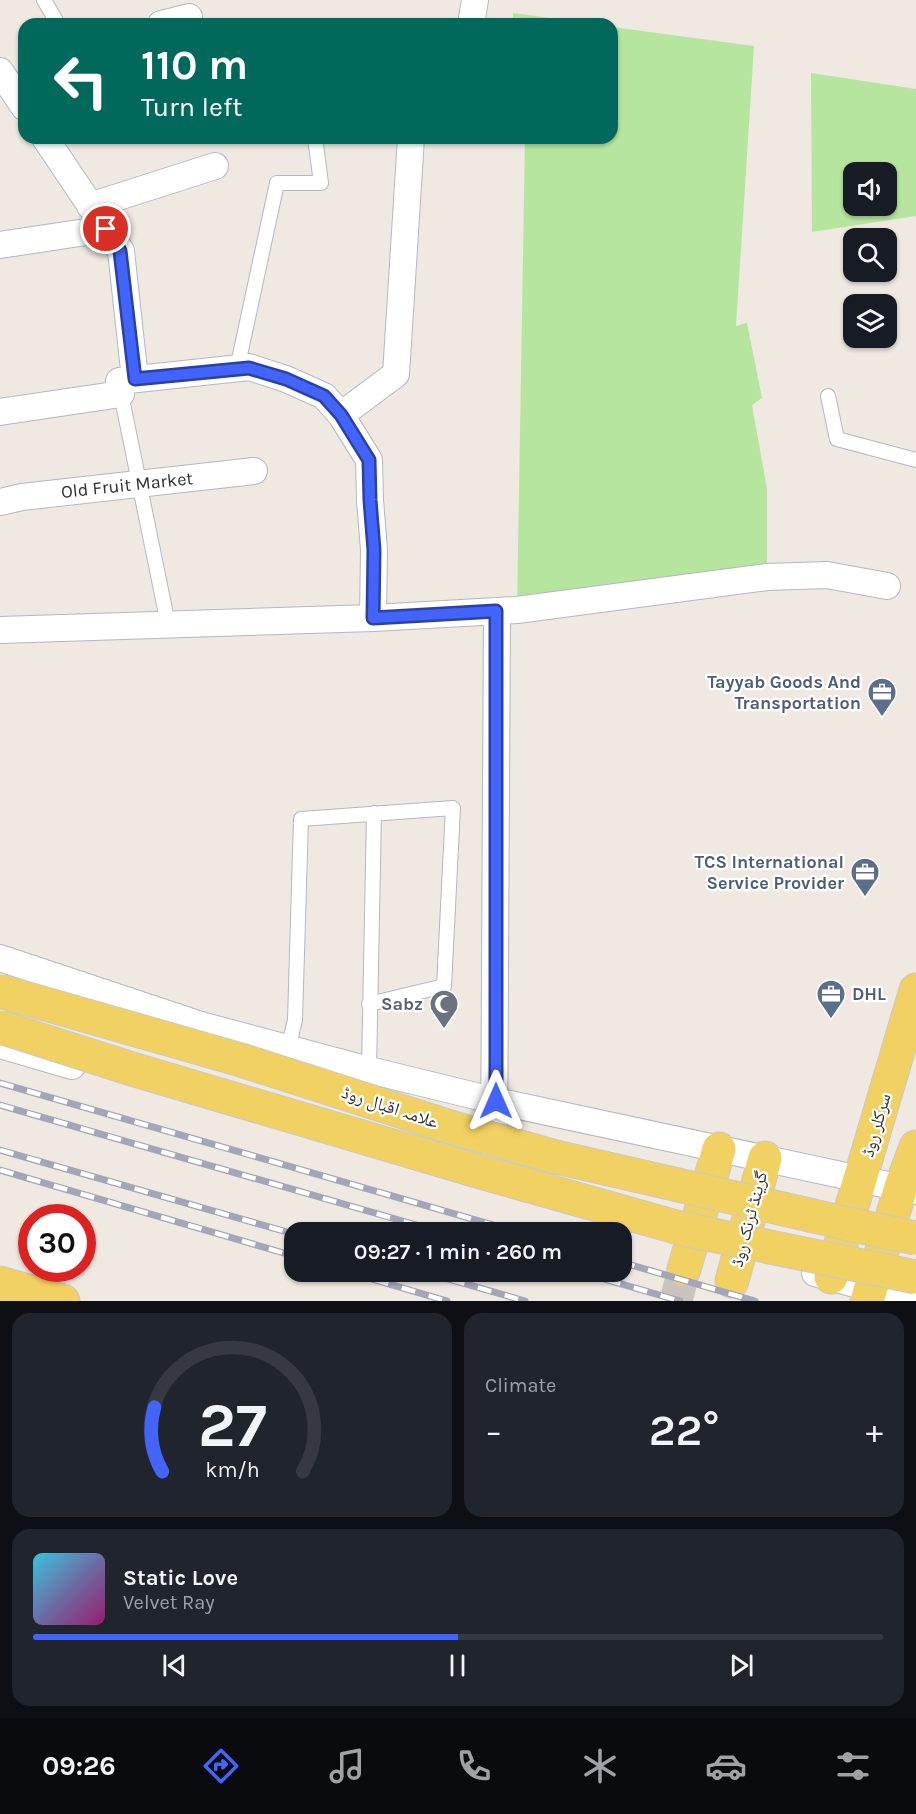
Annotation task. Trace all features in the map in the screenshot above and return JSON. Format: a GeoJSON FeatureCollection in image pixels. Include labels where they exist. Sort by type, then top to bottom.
{"type":"FeatureCollection","features":[{"type":"Feature","properties":{"kind":"main road","name":"سرکلر روڈ"},"geometry":{"type":"LineString","coordinates":[[824,1267],[862,1179],[916,990]]}},
{"type":"Feature","properties":{"kind":"main road","name":"علامہ اقبال روڈ"},"geometry":{"type":"LineString","coordinates":[[0,991],[241,1060],[447,1126],[556,1157],[854,1226],[916,1238]]}},
{"type":"Feature","properties":{"kind":"main road","name":"علامہ اقبال روڈ"},"geometry":{"type":"LineString","coordinates":[[0,1027],[132,1069],[488,1174],[824,1267]]}},
{"type":"Feature","properties":{"kind":"main road"},"geometry":{"type":"LineString","coordinates":[[869,1295],[909,1189],[916,1148]]}},
{"type":"Feature","properties":{"kind":"main road"},"geometry":{"type":"LineString","coordinates":[[688,1256],[719,1149]]}},
{"type":"Feature","properties":{"kind":"main road","name":"گرینڈ ٹرنک روڈ"},"geometry":{"type":"LineString","coordinates":[[736,1267],[765,1158]]}},
{"type":"Feature","properties":{"kind":"main road"},"geometry":{"type":"LineString","coordinates":[[824,1267],[916,1277]]}},
{"type":"Feature","properties":{"kind":"main road"},"geometry":{"type":"LineString","coordinates":[[0,1282],[63,1301]]}},
{"type":"Feature","properties":{"kind":"street"},"geometry":{"type":"LineString","coordinates":[[472,18],[475,0]]}},
{"type":"Feature","properties":{"kind":"street"},"geometry":{"type":"LineString","coordinates":[[0,71],[18,98]]}},
{"type":"Feature","properties":{"kind":"street"},"geometry":{"type":"LineString","coordinates":[[49,144],[120,251],[128,387]]}},
{"type":"Feature","properties":{"kind":"street"},"geometry":{"type":"LineString","coordinates":[[341,415],[396,374],[411,144]]}},
{"type":"Feature","properties":{"kind":"street"},"geometry":{"type":"LineString","coordinates":[[90,206],[215,166]]}},
{"type":"Feature","properties":{"kind":"street"},"geometry":{"type":"LineString","coordinates":[[0,245],[106,229]]}},
{"type":"Feature","properties":{"kind":"street"},"geometry":{"type":"LineString","coordinates":[[0,411],[128,387],[249,368],[286,379],[324,396],[341,415],[369,460],[374,550],[373,618]]}},
{"type":"Feature","properties":{"kind":"street","name":"Old Fruit Market"},"geometry":{"type":"LineString","coordinates":[[0,502],[22,496],[254,471]]}},
{"type":"Feature","properties":{"kind":"street"},"geometry":{"type":"LineString","coordinates":[[0,630],[373,618],[496,611],[767,577],[827,575],[887,586]]}},
{"type":"Feature","properties":{"kind":"street"},"geometry":{"type":"LineString","coordinates":[[494,1190],[496,611]]}},
{"type":"Feature","properties":{"kind":"street"},"geometry":{"type":"LineString","coordinates":[[0,958],[201,1025],[369,1070],[496,1101],[909,1189]]}},
{"type":"Feature","properties":{"kind":"street"},"geometry":{"type":"LineString","coordinates":[[0,1045],[494,1190],[688,1256],[736,1267],[824,1267],[869,1295],[916,1301]]}},
{"type":"Feature","properties":{"kind":"lane"},"geometry":{"type":"LineString","coordinates":[[44,0],[54,18]]}},
{"type":"Feature","properties":{"kind":"lane"},"geometry":{"type":"LineString","coordinates":[[237,369],[277,183],[321,183],[316,144]]}},
{"type":"Feature","properties":{"kind":"lane"},"geometry":{"type":"LineString","coordinates":[[128,387],[140,484],[168,624]]}},
{"type":"Feature","properties":{"kind":"lane"},"geometry":{"type":"LineString","coordinates":[[828,396],[837,439],[916,460]]}},
{"type":"Feature","properties":{"kind":"lane"},"geometry":{"type":"LineString","coordinates":[[288,1049],[295,1020],[301,819],[453,808],[444,986],[369,1004]]}},
{"type":"Feature","properties":{"kind":"lane"},"geometry":{"type":"LineString","coordinates":[[369,1070],[374,813]]}},
{"type":"Feature","properties":{"kind":"green space"},"geometry":{"type":"Polygon","coordinates":[[[513,13],[549,18],[513,18],[513,13]]]}},
{"type":"Feature","properties":{"kind":"green space"},"geometry":{"type":"Polygon","coordinates":[[[618,28],[754,46],[736,326],[747,323],[762,398],[752,405],[767,489],[767,577],[517,610],[525,144],[618,144],[618,28]]]}},
{"type":"Feature","properties":{"kind":"green space"},"geometry":{"type":"Polygon","coordinates":[[[811,73],[916,89],[916,216],[812,232],[811,73]]]}},
{"type":"Feature","properties":{"kind":"tunnel"},"geometry":{"type":"LineString","coordinates":[[676,1301],[684,1269]]}},
{"type":"Feature","properties":{"kind":"railway"},"geometry":{"type":"LineString","coordinates":[[0,1083],[483,1222]]}},
{"type":"Feature","properties":{"kind":"railway"},"geometry":{"type":"LineString","coordinates":[[0,1105],[406,1222]]}},
{"type":"Feature","properties":{"kind":"railway"},"geometry":{"type":"LineString","coordinates":[[0,1150],[284,1231]]}},
{"type":"Feature","properties":{"kind":"railway"},"geometry":{"type":"LineString","coordinates":[[0,1170],[284,1253]]}},
{"type":"Feature","properties":{"kind":"railway"},"geometry":{"type":"LineString","coordinates":[[632,1265],[755,1301]]}},
{"type":"Feature","properties":{"kind":"railway"},"geometry":{"type":"LineString","coordinates":[[382,1282],[447,1301]]}},
{"type":"Feature","properties":{"kind":"railway"},"geometry":{"type":"LineString","coordinates":[[459,1282],[525,1301]]}},
{"type":"Feature","properties":{"kind":"railway"},"geometry":{"type":"LineString","coordinates":[[614,1282],[680,1301]]}},
{"type":"Feature","properties":{"kind":"place","name":"Tayyab Goods And Transportation"},"geometry":{"type":"Point","coordinates":[882,718]}},
{"type":"Feature","properties":{"kind":"place","name":"TCS International Service Provider"},"geometry":{"type":"Point","coordinates":[865,898]}},
{"type":"Feature","properties":{"kind":"place","name":"DHL"},"geometry":{"type":"Point","coordinates":[831,1020]}},
{"type":"Feature","properties":{"kind":"place","name":"Sabz"},"geometry":{"type":"Point","coordinates":[444,1030]}},
{"type":"Feature","properties":{"kind":"route"},"geometry":{"type":"LineString","coordinates":[[106,229],[120,251],[135,379],[249,368],[286,379],[324,396],[341,415],[369,460],[374,550],[373,618],[496,611],[496,1101]]}}]}
